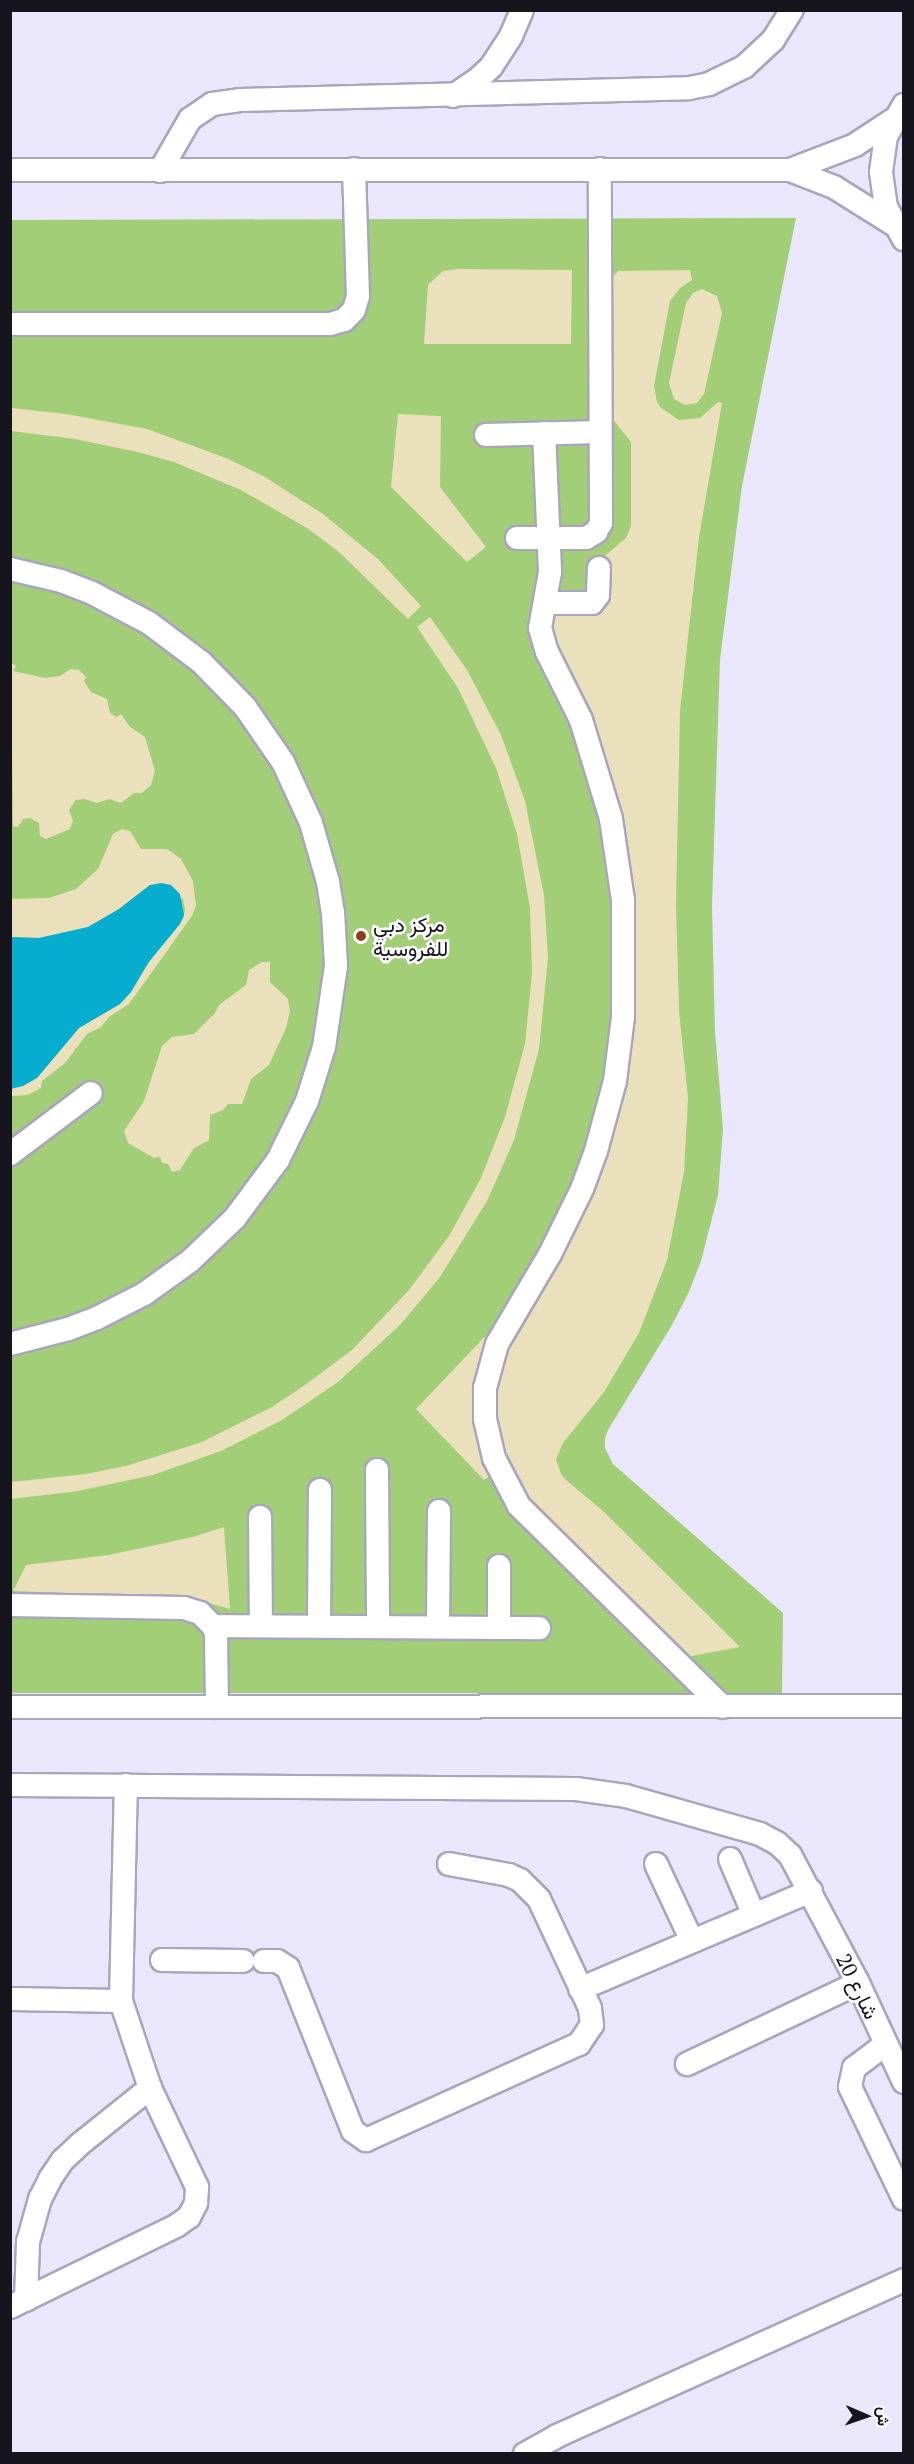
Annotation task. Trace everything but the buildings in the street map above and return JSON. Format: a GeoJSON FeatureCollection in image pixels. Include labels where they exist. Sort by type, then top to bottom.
{"type":"FeatureCollection","features":[{"type":"Feature","properties":{"kind":"street"},"geometry":{"type":"LineString","coordinates":[[452,96],[478,79],[491,67],[506,44],[522,10]]}},
{"type":"Feature","properties":{"kind":"street"},"geometry":{"type":"LineString","coordinates":[[160,171],[190,119],[213,104],[233,100],[670,90],[709,84],[744,67],[759,55],[773,40],[792,10]]}},
{"type":"Feature","properties":{"kind":"street"},"geometry":{"type":"LineString","coordinates":[[10,170],[790,170],[844,150],[898,112]]}},
{"type":"Feature","properties":{"kind":"street"},"geometry":{"type":"LineString","coordinates":[[898,112],[882,154],[880,172],[886,207],[898,232]]}},
{"type":"Feature","properties":{"kind":"street"},"geometry":{"type":"LineString","coordinates":[[10,324],[337,323],[350,315],[358,296],[354,169]]}},
{"type":"Feature","properties":{"kind":"street"},"geometry":{"type":"LineString","coordinates":[[517,538],[586,537],[599,528],[601,518],[600,169]]}},
{"type":"Feature","properties":{"kind":"street"},"geometry":{"type":"LineString","coordinates":[[790,170],[834,187],[898,232]]}},
{"type":"Feature","properties":{"kind":"street"},"geometry":{"type":"LineString","coordinates":[[486,435],[600,432]]}},
{"type":"Feature","properties":{"kind":"street"},"geometry":{"type":"LineString","coordinates":[[544,433],[550,572],[540,628],[542,640],[570,696],[589,744],[602,782],[617,848],[625,942],[623,1017],[615,1081],[596,1151],[550,1254],[497,1344],[484,1388],[485,1419],[501,1476],[519,1506],[723,1707]]}},
{"type":"Feature","properties":{"kind":"street"},"geometry":{"type":"LineString","coordinates":[[10,568],[61,581],[92,593],[149,623],[201,662],[245,707],[283,762],[311,823],[328,882],[333,912],[336,966],[334,993],[324,1047],[307,1101],[278,1160],[235,1218],[190,1261],[136,1298],[68,1329],[10,1344]]}},
{"type":"Feature","properties":{"kind":"street"},"geometry":{"type":"LineString","coordinates":[[545,603],[592,603],[598,595],[599,568]]}},
{"type":"Feature","properties":{"kind":"street"},"geometry":{"type":"LineString","coordinates":[[10,1154],[91,1093]]}},
{"type":"Feature","properties":{"kind":"street"},"geometry":{"type":"LineString","coordinates":[[377,1470],[378,1627]]}},
{"type":"Feature","properties":{"kind":"street"},"geometry":{"type":"LineString","coordinates":[[320,1490],[320,1626]]}},
{"type":"Feature","properties":{"kind":"street"},"geometry":{"type":"LineString","coordinates":[[438,1628],[439,1511]]}},
{"type":"Feature","properties":{"kind":"street"},"geometry":{"type":"LineString","coordinates":[[260,1517],[261,1626]]}},
{"type":"Feature","properties":{"kind":"street"},"geometry":{"type":"LineString","coordinates":[[499,1566],[499,1628]]}},
{"type":"Feature","properties":{"kind":"street"},"geometry":{"type":"LineString","coordinates":[[10,1605],[184,1608],[200,1613],[213,1626],[218,1643],[217,1707]]}},
{"type":"Feature","properties":{"kind":"street"},"geometry":{"type":"LineString","coordinates":[[213,1626],[539,1628]]}},
{"type":"Feature","properties":{"kind":"street"},"geometry":{"type":"LineString","coordinates":[[10,1707],[903,1706]]}},
{"type":"Feature","properties":{"kind":"street","name":"شارع 20"},"geometry":{"type":"LineString","coordinates":[[10,1785],[550,1788],[602,1792],[760,1834],[777,1843],[790,1855],[811,1891],[858,1983],[903,2082]]}},
{"type":"Feature","properties":{"kind":"street"},"geometry":{"type":"LineString","coordinates":[[18,2304],[189,2217],[196,2203],[197,2187],[150,2088],[121,2001],[126,1785]]}},
{"type":"Feature","properties":{"kind":"street"},"geometry":{"type":"LineString","coordinates":[[730,1859],[754,1915]]}},
{"type":"Feature","properties":{"kind":"street"},"geometry":{"type":"LineString","coordinates":[[162,1960],[277,1961],[288,1968],[300,2005],[353,2132],[366,2140],[579,2044],[592,2025],[590,2008],[539,1899],[530,1888],[509,1875],[449,1864]]}},
{"type":"Feature","properties":{"kind":"street"},"geometry":{"type":"LineString","coordinates":[[656,1864],[692,1941]]}},
{"type":"Feature","properties":{"kind":"street"},"geometry":{"type":"LineString","coordinates":[[580,1989],[811,1891]]}},
{"type":"Feature","properties":{"kind":"street"},"geometry":{"type":"LineString","coordinates":[[687,2064],[858,1983]]}},
{"type":"Feature","properties":{"kind":"street"},"geometry":{"type":"LineString","coordinates":[[10,1999],[121,2001]]}},
{"type":"Feature","properties":{"kind":"street"},"geometry":{"type":"LineString","coordinates":[[886,2044],[854,2068],[850,2087],[903,2199]]}},
{"type":"Feature","properties":{"kind":"street"},"geometry":{"type":"LineString","coordinates":[[18,2304],[28,2242],[40,2199],[50,2179],[63,2160],[80,2144],[150,2088]]}},
{"type":"Feature","properties":{"kind":"street"},"geometry":{"type":"LineString","coordinates":[[525,2454],[568,2431],[903,2280]]}},
{"type":"Feature","properties":{"kind":"green space","name":"مركز دبي للفروسية"},"geometry":{"type":"Polygon","coordinates":[[[796,218],[742,486],[720,660],[712,906],[715,1031],[723,1129],[718,1195],[701,1261],[688,1294],[605,1438],[605,1448],[613,1464],[783,1613],[782,1693],[11,1693],[10,220],[796,218]]]}},
{"type":"Feature","properties":{"kind":"sand"},"geometry":{"type":"Polygon","coordinates":[[[458,269],[572,270],[571,344],[424,344],[428,285],[443,271],[458,269]]]}},
{"type":"Feature","properties":{"kind":"sand"},"geometry":{"type":"Polygon","coordinates":[[[690,270],[692,280],[680,288],[670,301],[654,386],[657,402],[661,408],[679,420],[700,418],[718,402],[722,403],[699,537],[680,711],[676,904],[679,1011],[688,1098],[684,1172],[667,1260],[639,1333],[604,1392],[563,1443],[556,1459],[561,1474],[566,1480],[603,1511],[740,1647],[686,1657],[529,1504],[494,1441],[491,1380],[594,1177],[631,901],[543,625],[548,613],[591,610],[606,555],[626,538],[631,526],[631,442],[611,417],[609,281],[618,271],[690,270]]]}},
{"type":"Feature","properties":{"kind":"sand"},"geometry":{"type":"Polygon","coordinates":[[[702,289],[717,296],[722,313],[704,394],[697,403],[685,405],[674,399],[669,383],[686,303],[693,293],[702,289]]]}},
{"type":"Feature","properties":{"kind":"sand"},"geometry":{"type":"Polygon","coordinates":[[[11,408],[66,414],[147,429],[226,458],[263,476],[323,514],[378,559],[421,606],[408,619],[339,552],[307,528],[241,490],[174,462],[138,452],[75,439],[11,431],[11,408]]]}},
{"type":"Feature","properties":{"kind":"sand"},"geometry":{"type":"Polygon","coordinates":[[[398,414],[441,416],[440,487],[486,547],[467,562],[391,487],[398,414]]]}},
{"type":"Feature","properties":{"kind":"sand"},"geometry":{"type":"Polygon","coordinates":[[[430,617],[467,670],[501,735],[525,801],[544,895],[548,958],[539,1049],[514,1140],[487,1201],[440,1277],[400,1325],[338,1382],[282,1420],[221,1451],[153,1475],[78,1491],[11,1499],[11,1482],[86,1474],[126,1466],[202,1442],[272,1407],[305,1385],[352,1350],[409,1290],[449,1236],[481,1178],[505,1117],[525,1044],[532,974],[530,908],[517,834],[496,768],[458,688],[417,627],[430,617]]]}},
{"type":"Feature","properties":{"kind":"sand"},"geometry":{"type":"Polygon","coordinates":[[[11,663],[16,666],[13,671],[45,678],[60,676],[71,669],[79,670],[86,677],[84,681],[91,692],[107,699],[110,713],[117,717],[121,714],[130,727],[145,737],[155,771],[151,785],[142,793],[134,793],[121,803],[109,799],[97,803],[85,799],[76,800],[69,810],[73,821],[70,829],[46,839],[40,836],[39,823],[30,818],[23,819],[18,827],[13,826],[11,663]]]}},
{"type":"Feature","properties":{"kind":"sand"},"geometry":{"type":"Polygon","coordinates":[[[122,829],[130,831],[141,849],[167,849],[181,859],[193,881],[196,906],[192,916],[129,1004],[109,1017],[101,1027],[87,1034],[65,1063],[42,1081],[41,1088],[28,1095],[11,1096],[11,1089],[37,1078],[79,1028],[120,1004],[131,992],[156,951],[183,919],[185,910],[183,899],[150,885],[119,909],[88,927],[39,938],[11,937],[11,899],[49,898],[76,889],[98,869],[113,834],[122,829]]]}},
{"type":"Feature","properties":{"kind":"sand"},"geometry":{"type":"Polygon","coordinates":[[[262,962],[270,962],[270,982],[288,999],[290,1011],[286,1028],[269,1065],[251,1079],[242,1104],[228,1104],[223,1110],[210,1115],[209,1140],[194,1148],[180,1170],[172,1172],[168,1164],[162,1163],[160,1157],[154,1158],[128,1143],[124,1131],[144,1101],[162,1046],[172,1037],[194,1034],[215,1013],[219,1005],[246,985],[249,970],[262,962]]]}},
{"type":"Feature","properties":{"kind":"sand"},"geometry":{"type":"Polygon","coordinates":[[[493,1328],[495,1472],[484,1480],[416,1409],[493,1328]]]}},
{"type":"Feature","properties":{"kind":"sand"},"geometry":{"type":"Polygon","coordinates":[[[224,1527],[230,1609],[201,1601],[172,1597],[13,1591],[26,1565],[109,1555],[193,1537],[224,1527]]]}},
{"type":"Feature","properties":{"kind":"water"},"geometry":{"type":"Polygon","coordinates":[[[161,883],[171,885],[180,894],[184,915],[180,924],[148,963],[131,992],[120,1004],[79,1028],[37,1078],[23,1086],[11,1089],[11,937],[39,938],[88,927],[119,909],[150,885],[161,883]]]}},
{"type":"Feature","properties":{"kind":"place","name":"مركز دبي للفروسية"},"geometry":{"type":"Point","coordinates":[361,936]}}]}
